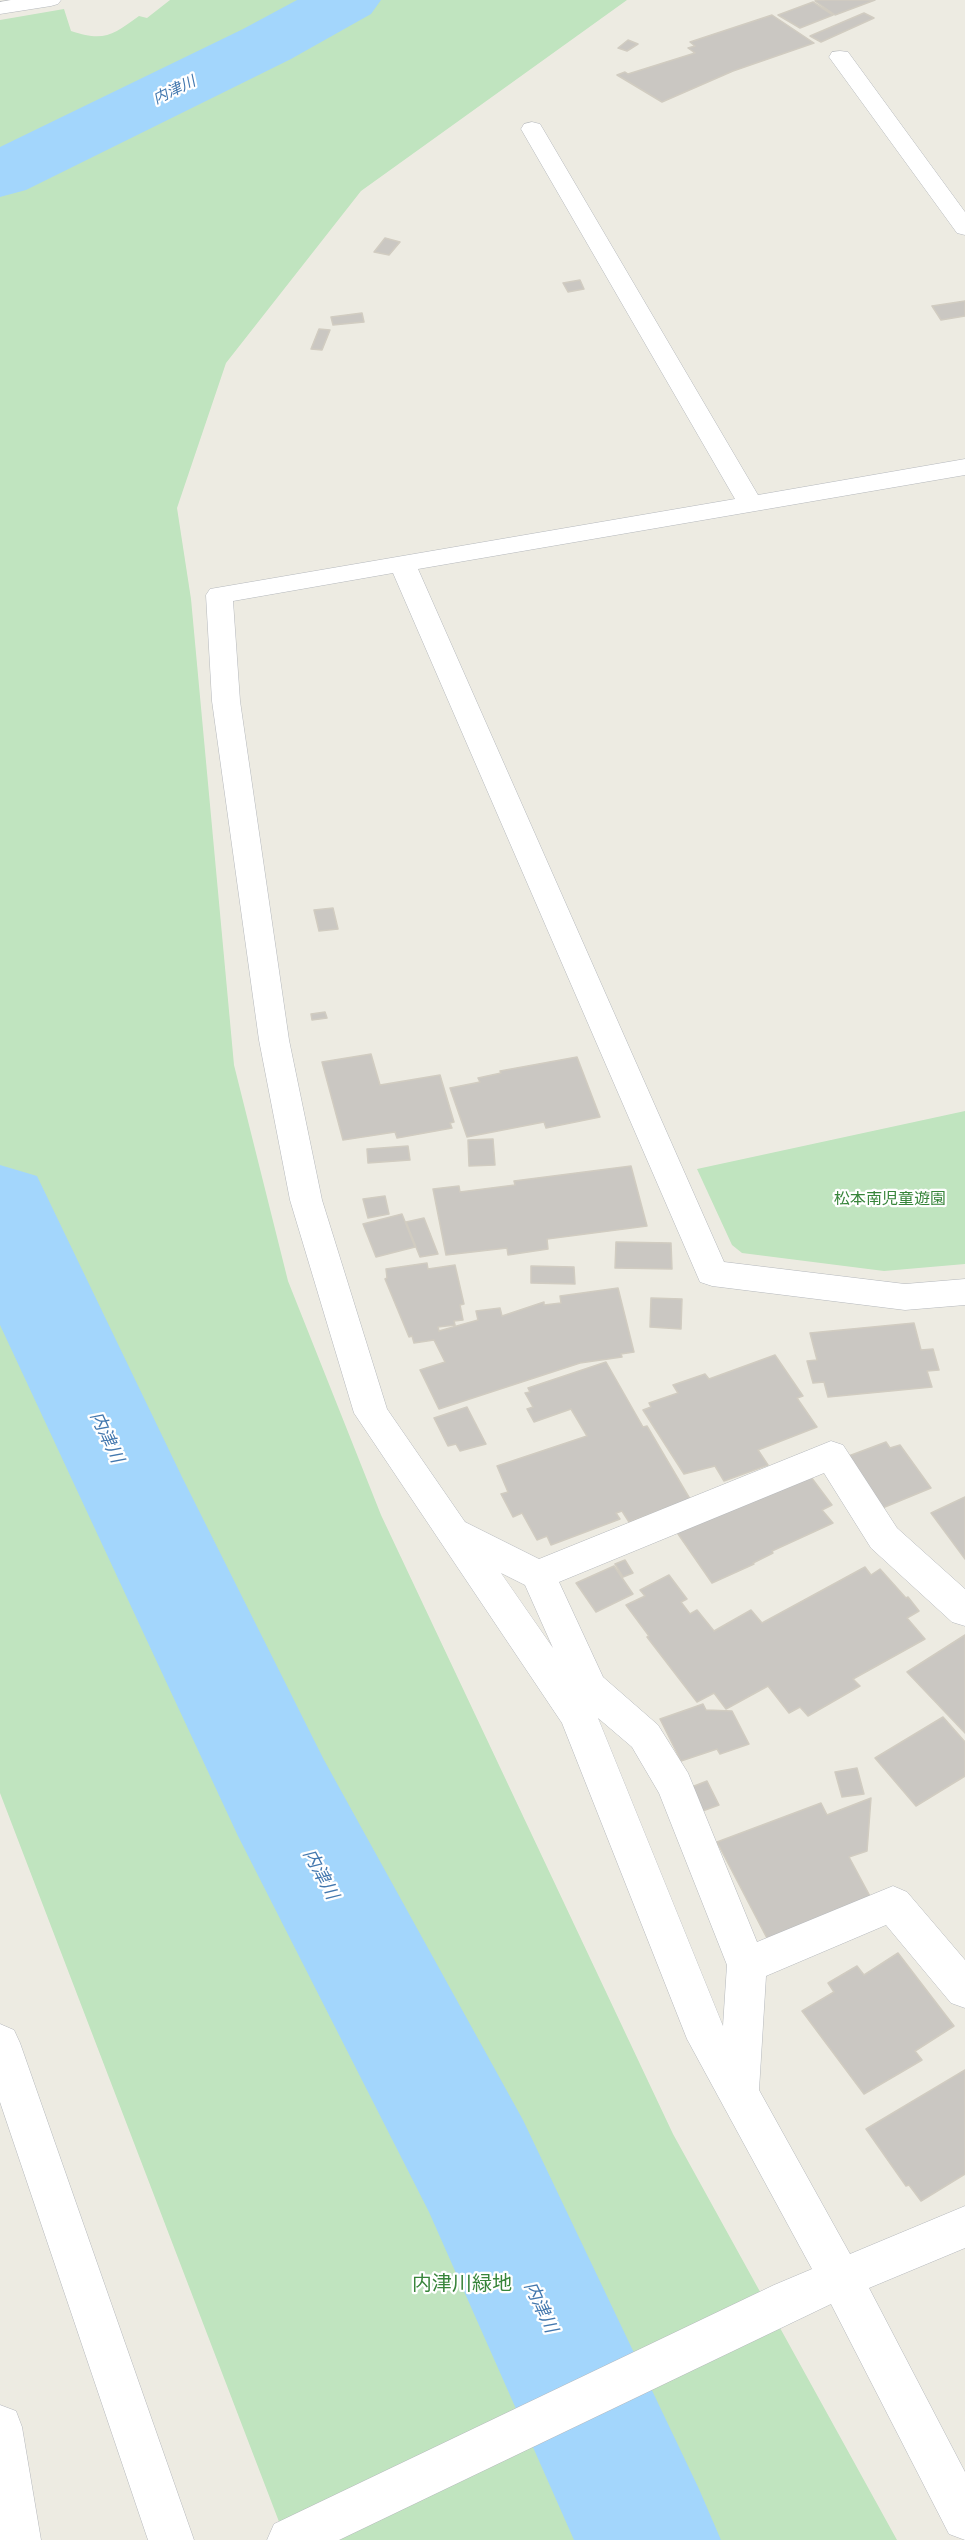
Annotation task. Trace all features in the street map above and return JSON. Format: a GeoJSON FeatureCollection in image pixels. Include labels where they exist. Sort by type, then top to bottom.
{"type":"FeatureCollection","features":[{"type":"Feature","properties":{"kind":"street"},"geometry":{"type":"LineString","coordinates":[[0,8],[51,0]]}},
{"type":"Feature","properties":{"kind":"street"},"geometry":{"type":"LineString","coordinates":[[840,57],[965,228]]}},
{"type":"Feature","properties":{"kind":"street"},"geometry":{"type":"LineString","coordinates":[[532,129],[750,503]]}},
{"type":"Feature","properties":{"kind":"street"},"geometry":{"type":"LineString","coordinates":[[738,2095],[747,1965],[675,1785],[645,1736],[584,1702],[454,1533],[371,1413],[306,1200],[271,1017],[226,701],[219,595],[965,467]]}},
{"type":"Feature","properties":{"kind":"street"},"geometry":{"type":"LineString","coordinates":[[402,563],[712,1273],[905,1297],[965,1292]]}},
{"type":"Feature","properties":{"kind":"street"},"geometry":{"type":"LineString","coordinates":[[538,1575],[831,1455],[884,1538],[965,1611]]}},
{"type":"Feature","properties":{"kind":"street"},"geometry":{"type":"LineString","coordinates":[[454,1533],[538,1575],[701,2026],[840,2277],[965,2518]]}},
{"type":"Feature","properties":{"kind":"street"},"geometry":{"type":"LineString","coordinates":[[747,1965],[893,1904],[965,1990]]}},
{"type":"Feature","properties":{"kind":"street"},"geometry":{"type":"LineString","coordinates":[[0,2043],[171,2540]]}},
{"type":"Feature","properties":{"kind":"street"},"geometry":{"type":"LineString","coordinates":[[290,2540],[789,2300],[965,2227]]}},
{"type":"Feature","properties":{"kind":"street"},"geometry":{"type":"LineString","coordinates":[[0,2427],[18,2540]]}},
{"type":"Feature","properties":{"kind":"green space","name":"内津川緑地"},"geometry":{"type":"Polygon","coordinates":[[[170,0],[627,0],[361,191],[226,363],[177,508],[191,599],[234,1065],[288,1281],[381,1515],[673,2134],[897,2540],[286,2540],[0,1793],[0,20],[64,9],[71,31],[100,36],[115,32],[139,16],[147,18],[170,0]]]}},
{"type":"Feature","properties":{"kind":"green space","name":"松本南児童遊園"},"geometry":{"type":"Polygon","coordinates":[[[965,1111],[965,1264],[884,1271],[742,1253],[732,1245],[697,1169],[965,1111]]]}},
{"type":"Feature","properties":{"kind":"building"},"geometry":{"type":"Polygon","coordinates":[[[875,0],[835,15],[815,1],[875,0]]]}},
{"type":"Feature","properties":{"kind":"building"},"geometry":{"type":"Polygon","coordinates":[[[813,2],[833,15],[800,28],[778,15],[813,2]]]}},
{"type":"Feature","properties":{"kind":"building"},"geometry":{"type":"Polygon","coordinates":[[[864,13],[874,18],[821,42],[810,36],[864,13]]]}},
{"type":"Feature","properties":{"kind":"building"},"geometry":{"type":"Polygon","coordinates":[[[772,15],[814,43],[733,71],[662,102],[617,75],[625,72],[628,74],[695,53],[688,48],[695,46],[690,42],[772,15]]]}},
{"type":"Feature","properties":{"kind":"building"},"geometry":{"type":"Polygon","coordinates":[[[628,40],[638,44],[627,51],[618,48],[628,40]]]}},
{"type":"Feature","properties":{"kind":"building"},"geometry":{"type":"Polygon","coordinates":[[[385,238],[400,242],[389,255],[374,252],[385,238]]]}},
{"type":"Feature","properties":{"kind":"building"},"geometry":{"type":"Polygon","coordinates":[[[580,280],[584,289],[568,292],[563,283],[580,280]]]}},
{"type":"Feature","properties":{"kind":"building"},"geometry":{"type":"Polygon","coordinates":[[[965,301],[965,316],[941,320],[932,306],[965,301]]]}},
{"type":"Feature","properties":{"kind":"building"},"geometry":{"type":"Polygon","coordinates":[[[362,313],[364,322],[333,325],[331,317],[362,313]]]}},
{"type":"Feature","properties":{"kind":"building"},"geometry":{"type":"Polygon","coordinates":[[[319,329],[330,330],[322,350],[311,349],[319,329]]]}},
{"type":"Feature","properties":{"kind":"building"},"geometry":{"type":"Polygon","coordinates":[[[333,908],[338,929],[319,931],[314,910],[333,908]]]}},
{"type":"Feature","properties":{"kind":"building"},"geometry":{"type":"Polygon","coordinates":[[[325,1012],[327,1018],[312,1020],[311,1014],[325,1012]]]}},
{"type":"Feature","properties":{"kind":"building"},"geometry":{"type":"Polygon","coordinates":[[[371,1054],[380,1085],[440,1075],[454,1122],[450,1123],[452,1128],[397,1138],[395,1132],[343,1140],[322,1062],[371,1054]]]}},
{"type":"Feature","properties":{"kind":"building"},"geometry":{"type":"Polygon","coordinates":[[[577,1057],[600,1117],[546,1128],[544,1122],[467,1137],[450,1088],[480,1082],[478,1078],[501,1073],[500,1071],[577,1057]]]}},
{"type":"Feature","properties":{"kind":"building"},"geometry":{"type":"Polygon","coordinates":[[[493,1139],[495,1165],[469,1166],[468,1140],[493,1139]]]}},
{"type":"Feature","properties":{"kind":"building"},"geometry":{"type":"Polygon","coordinates":[[[408,1146],[410,1160],[368,1163],[367,1149],[408,1146]]]}},
{"type":"Feature","properties":{"kind":"building"},"geometry":{"type":"Polygon","coordinates":[[[631,1166],[647,1226],[547,1239],[548,1249],[508,1255],[507,1248],[446,1255],[433,1189],[459,1186],[460,1192],[515,1185],[514,1181],[631,1166]]]}},
{"type":"Feature","properties":{"kind":"building"},"geometry":{"type":"Polygon","coordinates":[[[385,1196],[389,1214],[368,1218],[363,1199],[385,1196]]]}},
{"type":"Feature","properties":{"kind":"building"},"geometry":{"type":"Polygon","coordinates":[[[402,1214],[415,1247],[376,1257],[363,1224],[402,1214]]]}},
{"type":"Feature","properties":{"kind":"building"},"geometry":{"type":"Polygon","coordinates":[[[424,1218],[438,1254],[420,1257],[406,1222],[424,1218]]]}},
{"type":"Feature","properties":{"kind":"building"},"geometry":{"type":"Polygon","coordinates":[[[616,1242],[671,1243],[672,1269],[615,1268],[616,1242]]]}},
{"type":"Feature","properties":{"kind":"building"},"geometry":{"type":"Polygon","coordinates":[[[427,1263],[428,1269],[455,1265],[464,1304],[460,1305],[463,1320],[454,1321],[455,1325],[438,1327],[439,1331],[478,1320],[476,1311],[500,1308],[502,1316],[544,1302],[544,1305],[561,1303],[560,1296],[618,1288],[634,1352],[621,1354],[622,1357],[580,1363],[439,1409],[420,1370],[445,1362],[434,1340],[414,1343],[412,1336],[409,1337],[385,1279],[387,1278],[386,1269],[427,1263]]]}},
{"type":"Feature","properties":{"kind":"building"},"geometry":{"type":"Polygon","coordinates":[[[531,1266],[574,1267],[575,1284],[531,1283],[531,1266]]]}},
{"type":"Feature","properties":{"kind":"building"},"geometry":{"type":"Polygon","coordinates":[[[651,1298],[682,1299],[681,1329],[650,1327],[651,1298]]]}},
{"type":"Feature","properties":{"kind":"building"},"geometry":{"type":"Polygon","coordinates":[[[914,1323],[921,1350],[933,1349],[939,1370],[927,1371],[932,1387],[828,1397],[824,1382],[813,1383],[807,1361],[817,1360],[810,1333],[914,1323]]]}},
{"type":"Feature","properties":{"kind":"building"},"geometry":{"type":"Polygon","coordinates":[[[775,1355],[803,1396],[797,1398],[817,1427],[758,1450],[768,1465],[724,1481],[715,1466],[684,1474],[643,1410],[651,1407],[649,1403],[678,1393],[673,1385],[705,1374],[709,1379],[775,1355]]]}},
{"type":"Feature","properties":{"kind":"building"},"geometry":{"type":"Polygon","coordinates":[[[606,1362],[643,1427],[647,1426],[690,1499],[629,1522],[622,1511],[616,1513],[620,1519],[551,1545],[547,1536],[537,1540],[522,1513],[513,1517],[501,1494],[508,1492],[497,1466],[587,1436],[571,1409],[534,1422],[527,1409],[533,1407],[525,1393],[530,1392],[528,1388],[606,1362]]]}},
{"type":"Feature","properties":{"kind":"building"},"geometry":{"type":"Polygon","coordinates":[[[467,1407],[486,1444],[460,1451],[456,1444],[448,1446],[434,1418],[467,1407]]]}},
{"type":"Feature","properties":{"kind":"building"},"geometry":{"type":"Polygon","coordinates":[[[886,1442],[890,1448],[900,1445],[931,1488],[880,1509],[846,1457],[886,1442]]]}},
{"type":"Feature","properties":{"kind":"building"},"geometry":{"type":"Polygon","coordinates":[[[808,1473],[832,1505],[822,1510],[833,1523],[772,1551],[773,1553],[754,1564],[712,1583],[676,1531],[808,1473]]]}},
{"type":"Feature","properties":{"kind":"building"},"geometry":{"type":"Polygon","coordinates":[[[965,1497],[965,1559],[931,1513],[965,1497]]]}},
{"type":"Feature","properties":{"kind":"building"},"geometry":{"type":"Polygon","coordinates":[[[625,1560],[633,1573],[623,1577],[615,1564],[625,1560]]]}},
{"type":"Feature","properties":{"kind":"building"},"geometry":{"type":"Polygon","coordinates":[[[614,1566],[633,1594],[596,1612],[576,1583],[614,1566]]]}},
{"type":"Feature","properties":{"kind":"building"},"geometry":{"type":"Polygon","coordinates":[[[865,1567],[871,1575],[880,1569],[906,1598],[908,1597],[919,1611],[907,1618],[925,1639],[853,1679],[860,1686],[808,1716],[800,1707],[789,1713],[768,1686],[726,1709],[714,1693],[697,1702],[647,1637],[649,1636],[626,1605],[645,1596],[640,1590],[669,1575],[687,1599],[681,1602],[690,1614],[697,1610],[714,1631],[751,1610],[762,1623],[865,1567]]]}},
{"type":"Feature","properties":{"kind":"building"},"geometry":{"type":"Polygon","coordinates":[[[965,1635],[965,1733],[907,1672],[965,1635]]]}},
{"type":"Feature","properties":{"kind":"building"},"geometry":{"type":"Polygon","coordinates":[[[703,1704],[706,1710],[732,1711],[749,1744],[720,1754],[717,1749],[681,1761],[660,1719],[703,1704]]]}},
{"type":"Feature","properties":{"kind":"building"},"geometry":{"type":"Polygon","coordinates":[[[943,1717],[965,1742],[965,1776],[916,1806],[875,1758],[943,1717]]]}},
{"type":"Feature","properties":{"kind":"building"},"geometry":{"type":"Polygon","coordinates":[[[857,1768],[864,1794],[842,1797],[835,1772],[857,1768]]]}},
{"type":"Feature","properties":{"kind":"building"},"geometry":{"type":"Polygon","coordinates":[[[707,1781],[719,1805],[697,1813],[684,1790],[707,1781]]]}},
{"type":"Feature","properties":{"kind":"building"},"geometry":{"type":"Polygon","coordinates":[[[871,1798],[867,1851],[849,1857],[871,1898],[770,1944],[717,1842],[821,1803],[827,1815],[871,1798]]]}},
{"type":"Feature","properties":{"kind":"building"},"geometry":{"type":"Polygon","coordinates":[[[898,1953],[954,2026],[915,2051],[922,2060],[864,2094],[802,2011],[834,1992],[828,1983],[857,1966],[864,1975],[898,1953]]]}},
{"type":"Feature","properties":{"kind":"building"},"geometry":{"type":"Polygon","coordinates":[[[965,2070],[965,2174],[921,2201],[909,2185],[906,2186],[866,2129],[965,2070]]]}},
{"type":"Feature","properties":{"kind":"waterway","name":"内津川"},"geometry":{"type":"LineString","coordinates":[[0,175],[267,44],[347,0]]}},
{"type":"Feature","properties":{"kind":"waterway","name":"内津川"},"geometry":{"type":"LineString","coordinates":[[0,1204],[44,1304],[281,1798],[476,2166],[648,2540]]}}]}
